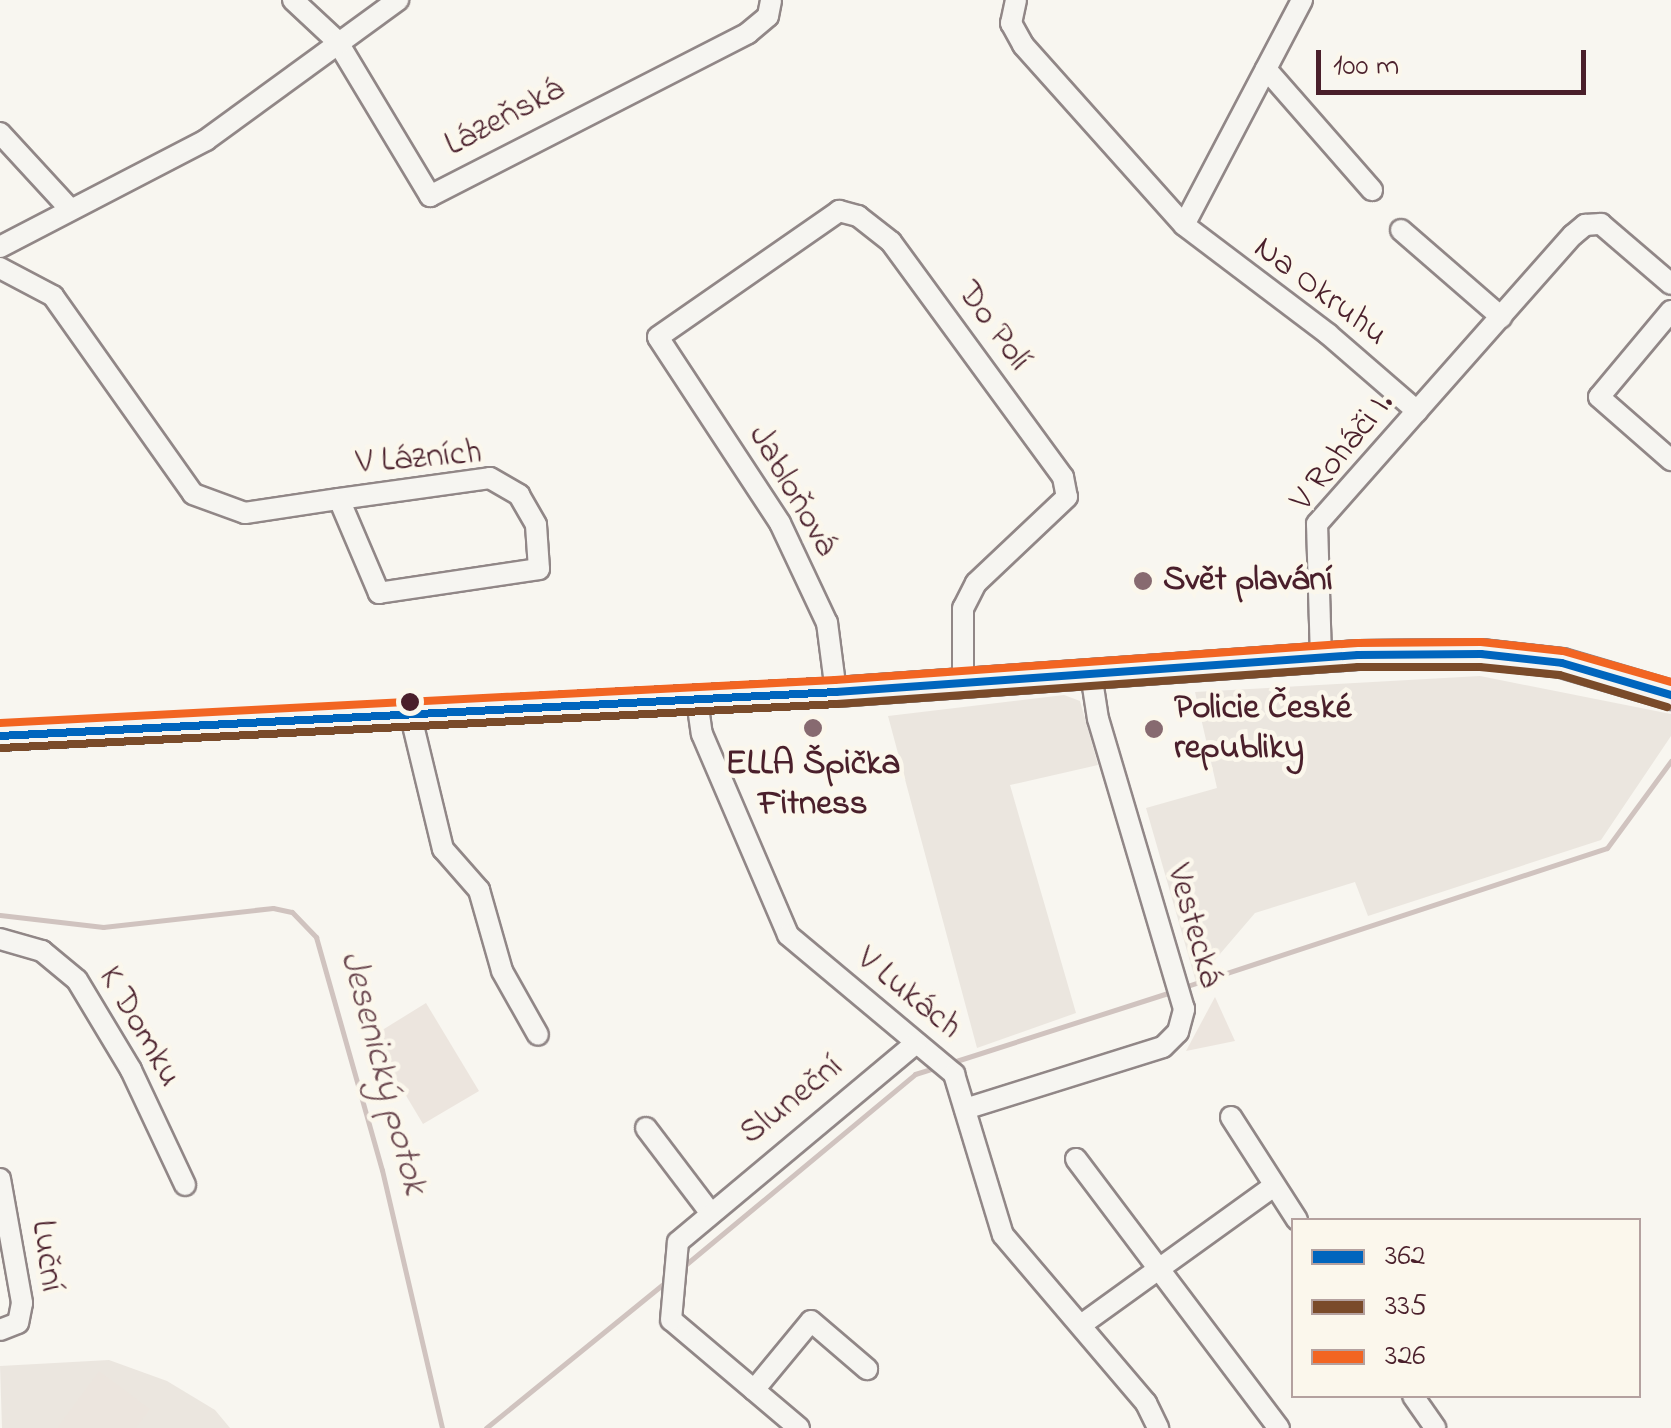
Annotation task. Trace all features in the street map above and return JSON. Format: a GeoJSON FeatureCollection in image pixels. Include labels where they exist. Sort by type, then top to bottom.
{"type":"FeatureCollection","features":[{"type":"Feature","properties":{"kind":"main road"},"geometry":{"type":"LineString","coordinates":[[0,736],[836,692],[1322,658],[1481,654],[1562,662],[1671,695]]}},
{"type":"Feature","properties":{"kind":"street"},"geometry":{"type":"LineString","coordinates":[[293,0],[337,41]]}},
{"type":"Feature","properties":{"kind":"street"},"geometry":{"type":"LineString","coordinates":[[0,247],[206,140],[398,0]]}},
{"type":"Feature","properties":{"kind":"street","name":"Lázeňská"},"geometry":{"type":"LineString","coordinates":[[337,41],[430,196],[637,84],[748,33],[768,16],[772,0]]}},
{"type":"Feature","properties":{"kind":"street","name":"Na Okruhu"},"geometry":{"type":"LineString","coordinates":[[1016,0],[1011,23],[1023,45],[1184,225],[1328,334],[1417,411]]}},
{"type":"Feature","properties":{"kind":"street"},"geometry":{"type":"LineString","coordinates":[[1184,225],[1302,0]]}},
{"type":"Feature","properties":{"kind":"street"},"geometry":{"type":"LineString","coordinates":[[1266,70],[1372,190]]}},
{"type":"Feature","properties":{"kind":"street"},"geometry":{"type":"LineString","coordinates":[[0,132],[70,208]]}},
{"type":"Feature","properties":{"kind":"street","name":"Do Polí"},"geometry":{"type":"LineString","coordinates":[[658,337],[839,211],[858,216],[891,242],[1063,477],[1067,497],[976,583],[963,608],[963,684]]}},
{"type":"Feature","properties":{"kind":"street","name":"V Roháči I."},"geometry":{"type":"LineString","coordinates":[[1322,658],[1313,532],[1585,225],[1601,224],[1671,284]]}},
{"type":"Feature","properties":{"kind":"street"},"geometry":{"type":"LineString","coordinates":[[1401,230],[1501,317]]}},
{"type":"Feature","properties":{"kind":"street","name":"V Lázních"},"geometry":{"type":"LineString","coordinates":[[0,268],[53,296],[193,494],[245,513],[490,478],[519,495],[536,525],[539,570],[380,593],[339,500]]}},
{"type":"Feature","properties":{"kind":"street"},"geometry":{"type":"LineString","coordinates":[[1671,311],[1599,397],[1671,460]]}},
{"type":"Feature","properties":{"kind":"street","name":"Jabloňová"},"geometry":{"type":"LineString","coordinates":[[658,337],[780,523],[827,623],[836,692]]}},
{"type":"Feature","properties":{"kind":"street","name":"Vestecká"},"geometry":{"type":"LineString","coordinates":[[965,1109],[1163,1046],[1178,1032],[1179,990],[1098,719],[1091,674]]}},
{"type":"Feature","properties":{"kind":"street","name":"V Lukách"},"geometry":{"type":"LineString","coordinates":[[697,700],[715,768],[788,936],[954,1074],[1002,1235],[1146,1403],[1158,1428]]}},
{"type":"Feature","properties":{"kind":"street"},"geometry":{"type":"LineString","coordinates":[[411,717],[444,849],[479,890],[502,972],[538,1035]]}},
{"type":"Feature","properties":{"kind":"street","name":"K Domku"},"geometry":{"type":"LineString","coordinates":[[0,939],[42,951],[77,980],[141,1090],[185,1186]]}},
{"type":"Feature","properties":{"kind":"street","name":"Sluneční"},"geometry":{"type":"LineString","coordinates":[[799,1428],[671,1320],[678,1242],[709,1210],[916,1043]]}},
{"type":"Feature","properties":{"kind":"street"},"geometry":{"type":"LineString","coordinates":[[1231,1117],[1296,1218]]}},
{"type":"Feature","properties":{"kind":"street"},"geometry":{"type":"LineString","coordinates":[[646,1128],[709,1210]]}},
{"type":"Feature","properties":{"kind":"street"},"geometry":{"type":"LineString","coordinates":[[1076,1159],[1279,1428]]}},
{"type":"Feature","properties":{"kind":"street","name":"Luční"},"geometry":{"type":"LineString","coordinates":[[0,1179],[22,1303],[18,1323],[0,1330]]}},
{"type":"Feature","properties":{"kind":"street"},"geometry":{"type":"LineString","coordinates":[[1080,1325],[1274,1186]]}},
{"type":"Feature","properties":{"kind":"street"},"geometry":{"type":"LineString","coordinates":[[754,1390],[810,1320],[867,1369]]}},
{"type":"Feature","properties":{"kind":"street"},"geometry":{"type":"LineString","coordinates":[[1415,1398],[1435,1428]]}},
{"type":"Feature","properties":{"kind":"shaded area"},"geometry":{"type":"Polygon","coordinates":[[[1480,676],[1671,714],[1671,736],[1601,840],[1368,916],[1355,882],[1255,913],[1196,982],[1146,808],[1217,788],[1195,692],[1480,676]]]}},
{"type":"Feature","properties":{"kind":"shaded area"},"geometry":{"type":"Polygon","coordinates":[[[1064,695],[1080,701],[1098,765],[1010,785],[1076,1013],[977,1048],[888,716],[1064,695]]]}},
{"type":"Feature","properties":{"kind":"shaded area"},"geometry":{"type":"Polygon","coordinates":[[[1215,997],[1235,1041],[1186,1051],[1215,997]]]}},
{"type":"Feature","properties":{"kind":"shaded area"},"geometry":{"type":"Polygon","coordinates":[[[426,1003],[479,1091],[423,1124],[371,1037],[426,1003]]]}},
{"type":"Feature","properties":{"kind":"shaded area"},"geometry":{"type":"Polygon","coordinates":[[[109,1360],[167,1381],[215,1410],[230,1428],[2,1428],[0,1366],[109,1360]]]}},
{"type":"Feature","properties":{"kind":"shaded area"},"geometry":{"type":"Polygon","coordinates":[[[99,1371],[150,1409],[136,1428],[57,1428],[99,1371]]]}},
{"type":"Feature","properties":{"kind":"waterway"},"geometry":{"type":"LineString","coordinates":[[1181,988],[1607,848],[1671,761]]}},
{"type":"Feature","properties":{"kind":"waterway","name":"Jesenický potok"},"geometry":{"type":"LineString","coordinates":[[0,915],[103,927],[273,908],[292,912],[316,937],[382,1170],[442,1428]]}},
{"type":"Feature","properties":{"kind":"waterway"},"geometry":{"type":"LineString","coordinates":[[953,1062],[1171,992]]}},
{"type":"Feature","properties":{"kind":"waterway"},"geometry":{"type":"LineString","coordinates":[[684,1266],[915,1074],[938,1067]]}},
{"type":"Feature","properties":{"kind":"waterway"},"geometry":{"type":"LineString","coordinates":[[486,1428],[668,1280]]}},
{"type":"Feature","properties":{"kind":"transit line","name":"326"},"geometry":{"type":"LineString","coordinates":[[0,723],[835,680],[1358,643],[1481,642],[1563,651],[1671,682]]}},
{"type":"Feature","properties":{"kind":"transit line","name":"362"},"geometry":{"type":"LineString","coordinates":[[0,736],[836,692],[1358,655],[1481,654],[1562,663],[1671,695]]}},
{"type":"Feature","properties":{"kind":"transit line","name":"335"},"geometry":{"type":"LineString","coordinates":[[1,748],[837,704],[1358,667],[1480,667],[1560,675],[1667,707]]}},
{"type":"Feature","properties":{"kind":"place","name":"Svět plavání"},"geometry":{"type":"Point","coordinates":[1143,581]}},
{"type":"Feature","properties":{"kind":"place","name":"ELLA Špička Fitness"},"geometry":{"type":"Point","coordinates":[813,728]}},
{"type":"Feature","properties":{"kind":"place","name":"Policie České republiky"},"geometry":{"type":"Point","coordinates":[1154,729]}}]}
